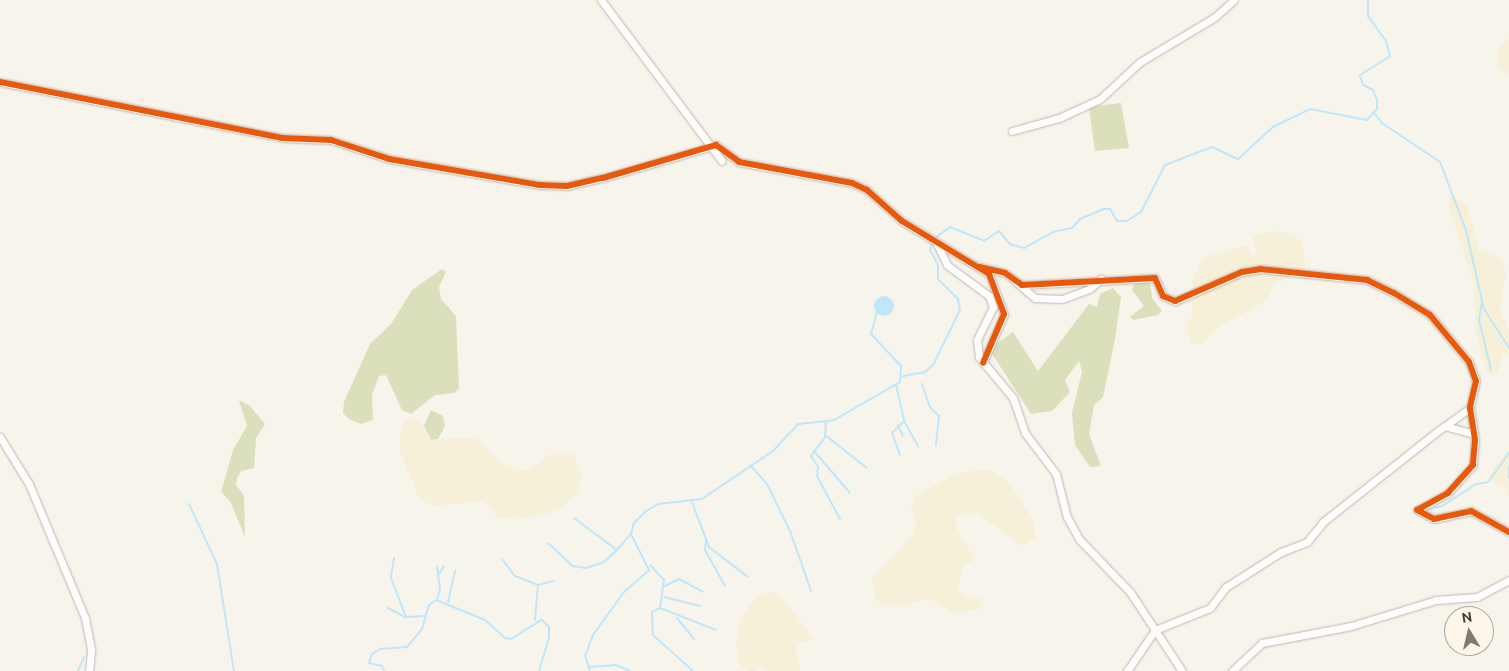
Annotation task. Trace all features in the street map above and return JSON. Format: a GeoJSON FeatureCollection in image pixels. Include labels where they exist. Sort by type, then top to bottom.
{"type":"FeatureCollection","features":[{"type":"Feature","properties":{"kind":"street"},"geometry":{"type":"LineString","coordinates":[[601,0],[708,146],[722,161]]}},
{"type":"Feature","properties":{"kind":"street"},"geometry":{"type":"LineString","coordinates":[[1012,131],[1100,99],[1140,62],[1215,17],[1234,0]]}},
{"type":"Feature","properties":{"kind":"street"},"geometry":{"type":"LineString","coordinates":[[0,82],[282,138],[331,140],[389,159],[539,185],[568,186],[603,178],[716,145],[739,162],[852,183],[936,242],[978,267],[996,284],[1004,314],[984,363]]}},
{"type":"Feature","properties":{"kind":"street"},"geometry":{"type":"LineString","coordinates":[[936,242],[947,265],[986,292],[992,302],[992,316],[977,340],[977,350],[984,363],[1013,398],[1024,433],[1056,474],[1067,518],[1079,539],[1130,592],[1182,671]]}},
{"type":"Feature","properties":{"kind":"street"},"geometry":{"type":"LineString","coordinates":[[978,267],[1005,273],[1035,298],[1062,299],[1089,289],[1102,279]]}},
{"type":"Feature","properties":{"kind":"street"},"geometry":{"type":"LineString","coordinates":[[1016,282],[1032,285],[1102,279],[1155,278],[1162,296],[1175,301],[1242,272],[1260,269],[1367,280],[1420,306],[1469,362],[1476,381],[1470,408],[1475,457],[1470,470],[1448,493],[1417,510],[1434,519],[1471,511],[1509,532]]}},
{"type":"Feature","properties":{"kind":"street"},"geometry":{"type":"LineString","coordinates":[[1127,671],[1154,631],[1210,608],[1226,587],[1280,552],[1307,542],[1323,522],[1470,408]]}},
{"type":"Feature","properties":{"kind":"street"},"geometry":{"type":"LineString","coordinates":[[1445,426],[1474,434]]}},
{"type":"Feature","properties":{"kind":"street"},"geometry":{"type":"LineString","coordinates":[[0,437],[28,484],[78,600],[91,650],[89,671]]}},
{"type":"Feature","properties":{"kind":"street"},"geometry":{"type":"LineString","coordinates":[[1232,671],[1262,643],[1351,626],[1423,603],[1476,597],[1509,580]]}},
{"type":"Feature","properties":{"kind":"green space"},"geometry":{"type":"Polygon","coordinates":[[[1121,103],[1129,148],[1095,151],[1089,107],[1121,103]]]}},
{"type":"Feature","properties":{"kind":"green space"},"geometry":{"type":"Polygon","coordinates":[[[442,269],[446,272],[439,287],[441,299],[456,316],[459,388],[454,393],[435,395],[411,414],[402,410],[386,375],[379,376],[372,395],[373,420],[361,424],[349,419],[343,413],[344,402],[370,344],[392,323],[412,290],[442,269]]]}},
{"type":"Feature","properties":{"kind":"green space"},"geometry":{"type":"Polygon","coordinates":[[[1136,280],[1150,281],[1152,298],[1162,311],[1158,315],[1133,320],[1130,317],[1144,306],[1132,290],[1136,280]]]}},
{"type":"Feature","properties":{"kind":"green space"},"geometry":{"type":"Polygon","coordinates":[[[1113,288],[1121,297],[1115,339],[1103,397],[1094,405],[1089,434],[1101,466],[1090,467],[1075,445],[1072,413],[1082,372],[1079,361],[1065,380],[1070,392],[1052,411],[1031,414],[989,349],[1013,332],[1038,371],[1089,304],[1097,307],[1100,294],[1113,288]]]}},
{"type":"Feature","properties":{"kind":"green space"},"geometry":{"type":"Polygon","coordinates":[[[239,400],[250,406],[265,424],[256,438],[254,468],[241,471],[237,478],[236,485],[244,496],[245,537],[230,501],[221,492],[233,450],[247,426],[239,400]]]}},
{"type":"Feature","properties":{"kind":"green space"},"geometry":{"type":"Polygon","coordinates":[[[431,410],[443,416],[445,426],[438,439],[431,440],[424,426],[431,410]]]}},
{"type":"Feature","properties":{"kind":"sand"},"geometry":{"type":"Polygon","coordinates":[[[1509,38],[1509,74],[1501,71],[1497,63],[1498,48],[1509,38]]]}},
{"type":"Feature","properties":{"kind":"sand"},"geometry":{"type":"Polygon","coordinates":[[[1451,195],[1467,206],[1479,250],[1499,257],[1506,271],[1500,310],[1509,330],[1509,356],[1503,352],[1498,372],[1492,376],[1487,372],[1476,337],[1474,284],[1448,206],[1451,195]]]}},
{"type":"Feature","properties":{"kind":"sand"},"geometry":{"type":"Polygon","coordinates":[[[1281,231],[1303,241],[1306,280],[1297,276],[1275,283],[1266,301],[1215,329],[1204,344],[1191,344],[1185,325],[1192,317],[1193,277],[1202,258],[1247,245],[1252,256],[1257,254],[1252,235],[1281,231]]]}},
{"type":"Feature","properties":{"kind":"sand"},"geometry":{"type":"Polygon","coordinates":[[[411,418],[419,419],[431,440],[477,437],[501,463],[519,470],[531,469],[553,452],[573,454],[582,475],[577,492],[557,511],[520,519],[497,518],[489,505],[481,501],[436,506],[427,503],[418,496],[400,451],[401,425],[411,418]]]}},
{"type":"Feature","properties":{"kind":"sand"},"geometry":{"type":"Polygon","coordinates":[[[1509,449],[1509,497],[1505,486],[1492,481],[1489,475],[1509,449]]]}},
{"type":"Feature","properties":{"kind":"sand"},"geometry":{"type":"Polygon","coordinates":[[[974,470],[990,470],[1009,482],[1033,519],[1036,538],[1022,546],[976,512],[956,517],[956,527],[974,559],[963,567],[958,589],[964,596],[982,597],[985,603],[979,609],[955,614],[928,598],[897,608],[876,601],[872,577],[912,536],[916,524],[911,509],[916,496],[952,476],[974,470]]]}},
{"type":"Feature","properties":{"kind":"sand"},"geometry":{"type":"Polygon","coordinates":[[[772,592],[783,598],[814,639],[798,644],[796,654],[801,671],[769,671],[761,666],[757,671],[747,671],[739,663],[736,643],[740,620],[753,601],[762,593],[772,592]]]}},
{"type":"Feature","properties":{"kind":"water"},"geometry":{"type":"Polygon","coordinates":[[[884,296],[891,299],[894,306],[891,313],[884,316],[877,313],[874,306],[877,299],[884,296]]]}},
{"type":"Feature","properties":{"kind":"waterway"},"geometry":{"type":"LineString","coordinates":[[935,238],[950,227],[984,241],[999,231],[1010,244],[1024,248],[1053,232],[1072,228],[1080,219],[1103,209],[1110,209],[1117,221],[1127,221],[1141,212],[1165,165],[1212,147],[1238,159],[1273,127],[1310,109],[1367,120],[1377,109],[1377,100],[1373,90],[1363,85],[1360,75],[1390,56],[1386,41],[1368,16],[1368,0]]}},
{"type":"Feature","properties":{"kind":"waterway"},"geometry":{"type":"LineString","coordinates":[[1375,114],[1382,123],[1440,162],[1466,230],[1484,309],[1509,348]]}},
{"type":"Feature","properties":{"kind":"waterway"},"geometry":{"type":"LineString","coordinates":[[903,376],[925,372],[933,365],[960,310],[958,299],[938,279],[938,265],[930,250],[932,242]]}},
{"type":"Feature","properties":{"kind":"waterway"},"geometry":{"type":"LineString","coordinates":[[1482,301],[1479,320],[1491,370]]}},
{"type":"Feature","properties":{"kind":"waterway"},"geometry":{"type":"LineString","coordinates":[[590,671],[585,656],[593,635],[624,592],[649,570],[631,534],[634,523],[646,511],[658,504],[702,499],[773,451],[798,424],[834,420],[900,382],[901,366],[871,334],[877,312]]}},
{"type":"Feature","properties":{"kind":"waterway"},"geometry":{"type":"LineString","coordinates":[[922,384],[930,407],[939,416],[936,445]]}},
{"type":"Feature","properties":{"kind":"waterway"},"geometry":{"type":"LineString","coordinates":[[896,385],[904,421],[892,433],[900,455]]}},
{"type":"Feature","properties":{"kind":"waterway"},"geometry":{"type":"LineString","coordinates":[[826,421],[825,437],[811,456],[818,467],[817,476],[840,519]]}},
{"type":"Feature","properties":{"kind":"waterway"},"geometry":{"type":"LineString","coordinates":[[904,421],[918,446]]}},
{"type":"Feature","properties":{"kind":"waterway"},"geometry":{"type":"LineString","coordinates":[[898,425],[903,436]]}},
{"type":"Feature","properties":{"kind":"waterway"},"geometry":{"type":"LineString","coordinates":[[825,435],[867,468]]}},
{"type":"Feature","properties":{"kind":"waterway"},"geometry":{"type":"LineString","coordinates":[[814,451],[850,493]]}},
{"type":"Feature","properties":{"kind":"waterway"},"geometry":{"type":"LineString","coordinates":[[1427,510],[1442,506],[1476,484],[1488,482],[1509,453]]}},
{"type":"Feature","properties":{"kind":"waterway"},"geometry":{"type":"LineString","coordinates":[[750,465],[767,484],[790,531],[811,591]]}},
{"type":"Feature","properties":{"kind":"waterway"},"geometry":{"type":"LineString","coordinates":[[1509,467],[1509,478]]}},
{"type":"Feature","properties":{"kind":"waterway"},"geometry":{"type":"LineString","coordinates":[[692,502],[709,547],[748,577]]}},
{"type":"Feature","properties":{"kind":"waterway"},"geometry":{"type":"LineString","coordinates":[[189,504],[217,564],[234,671]]}},
{"type":"Feature","properties":{"kind":"waterway"},"geometry":{"type":"LineString","coordinates":[[574,518],[617,550],[631,534]]}},
{"type":"Feature","properties":{"kind":"waterway"},"geometry":{"type":"LineString","coordinates":[[706,541],[705,550],[725,586]]}},
{"type":"Feature","properties":{"kind":"waterway"},"geometry":{"type":"LineString","coordinates":[[548,543],[573,566],[586,568],[604,562],[617,550]]}},
{"type":"Feature","properties":{"kind":"waterway"},"geometry":{"type":"LineString","coordinates":[[394,558],[391,578],[406,617],[424,616]]}},
{"type":"Feature","properties":{"kind":"waterway"},"geometry":{"type":"LineString","coordinates":[[502,559],[515,576],[538,585],[535,620]]}},
{"type":"Feature","properties":{"kind":"waterway"},"geometry":{"type":"LineString","coordinates":[[650,565],[664,580],[660,608],[716,630]]}},
{"type":"Feature","properties":{"kind":"waterway"},"geometry":{"type":"LineString","coordinates":[[439,574],[444,566]]}},
{"type":"Feature","properties":{"kind":"waterway"},"geometry":{"type":"LineString","coordinates":[[437,567],[440,590],[437,599]]}},
{"type":"Feature","properties":{"kind":"waterway"},"geometry":{"type":"LineString","coordinates":[[448,602],[455,571]]}},
{"type":"Feature","properties":{"kind":"waterway"},"geometry":{"type":"LineString","coordinates":[[665,586],[679,579],[703,592]]}},
{"type":"Feature","properties":{"kind":"waterway"},"geometry":{"type":"LineString","coordinates":[[538,585],[553,581]]}},
{"type":"Feature","properties":{"kind":"waterway"},"geometry":{"type":"LineString","coordinates":[[664,597],[700,606]]}},
{"type":"Feature","properties":{"kind":"waterway"},"geometry":{"type":"LineString","coordinates":[[384,671],[382,666],[369,663],[372,654],[380,649],[407,647],[422,629],[429,605],[436,600],[485,620],[505,638],[511,639],[542,620],[549,627],[549,637],[539,671]]}},
{"type":"Feature","properties":{"kind":"waterway"},"geometry":{"type":"LineString","coordinates":[[388,608],[405,617]]}},
{"type":"Feature","properties":{"kind":"waterway"},"geometry":{"type":"LineString","coordinates":[[660,608],[652,612],[653,635],[693,671]]}},
{"type":"Feature","properties":{"kind":"waterway"},"geometry":{"type":"LineString","coordinates":[[677,618],[694,639]]}},
{"type":"Feature","properties":{"kind":"waterway"},"geometry":{"type":"LineString","coordinates":[[78,671],[84,657]]}},
{"type":"Feature","properties":{"kind":"waterway"},"geometry":{"type":"LineString","coordinates":[[589,667],[616,665],[630,671]]}},
{"type":"Feature","properties":{"kind":"cycle path"},"geometry":{"type":"LineString","coordinates":[[0,82],[282,138],[331,140],[389,159],[539,185],[567,186],[603,178],[716,145],[739,162],[852,183],[867,190],[902,221],[989,274],[1004,314],[983,363]]}},
{"type":"Feature","properties":{"kind":"cycle path"},"geometry":{"type":"LineString","coordinates":[[980,267],[1005,273],[1022,285],[1155,278],[1163,296],[1175,301],[1242,272],[1260,269],[1367,280],[1394,293],[1430,315],[1469,362],[1476,381],[1470,408],[1475,440],[1473,465],[1448,493],[1417,510],[1434,519],[1471,511],[1509,532]]}}]}
